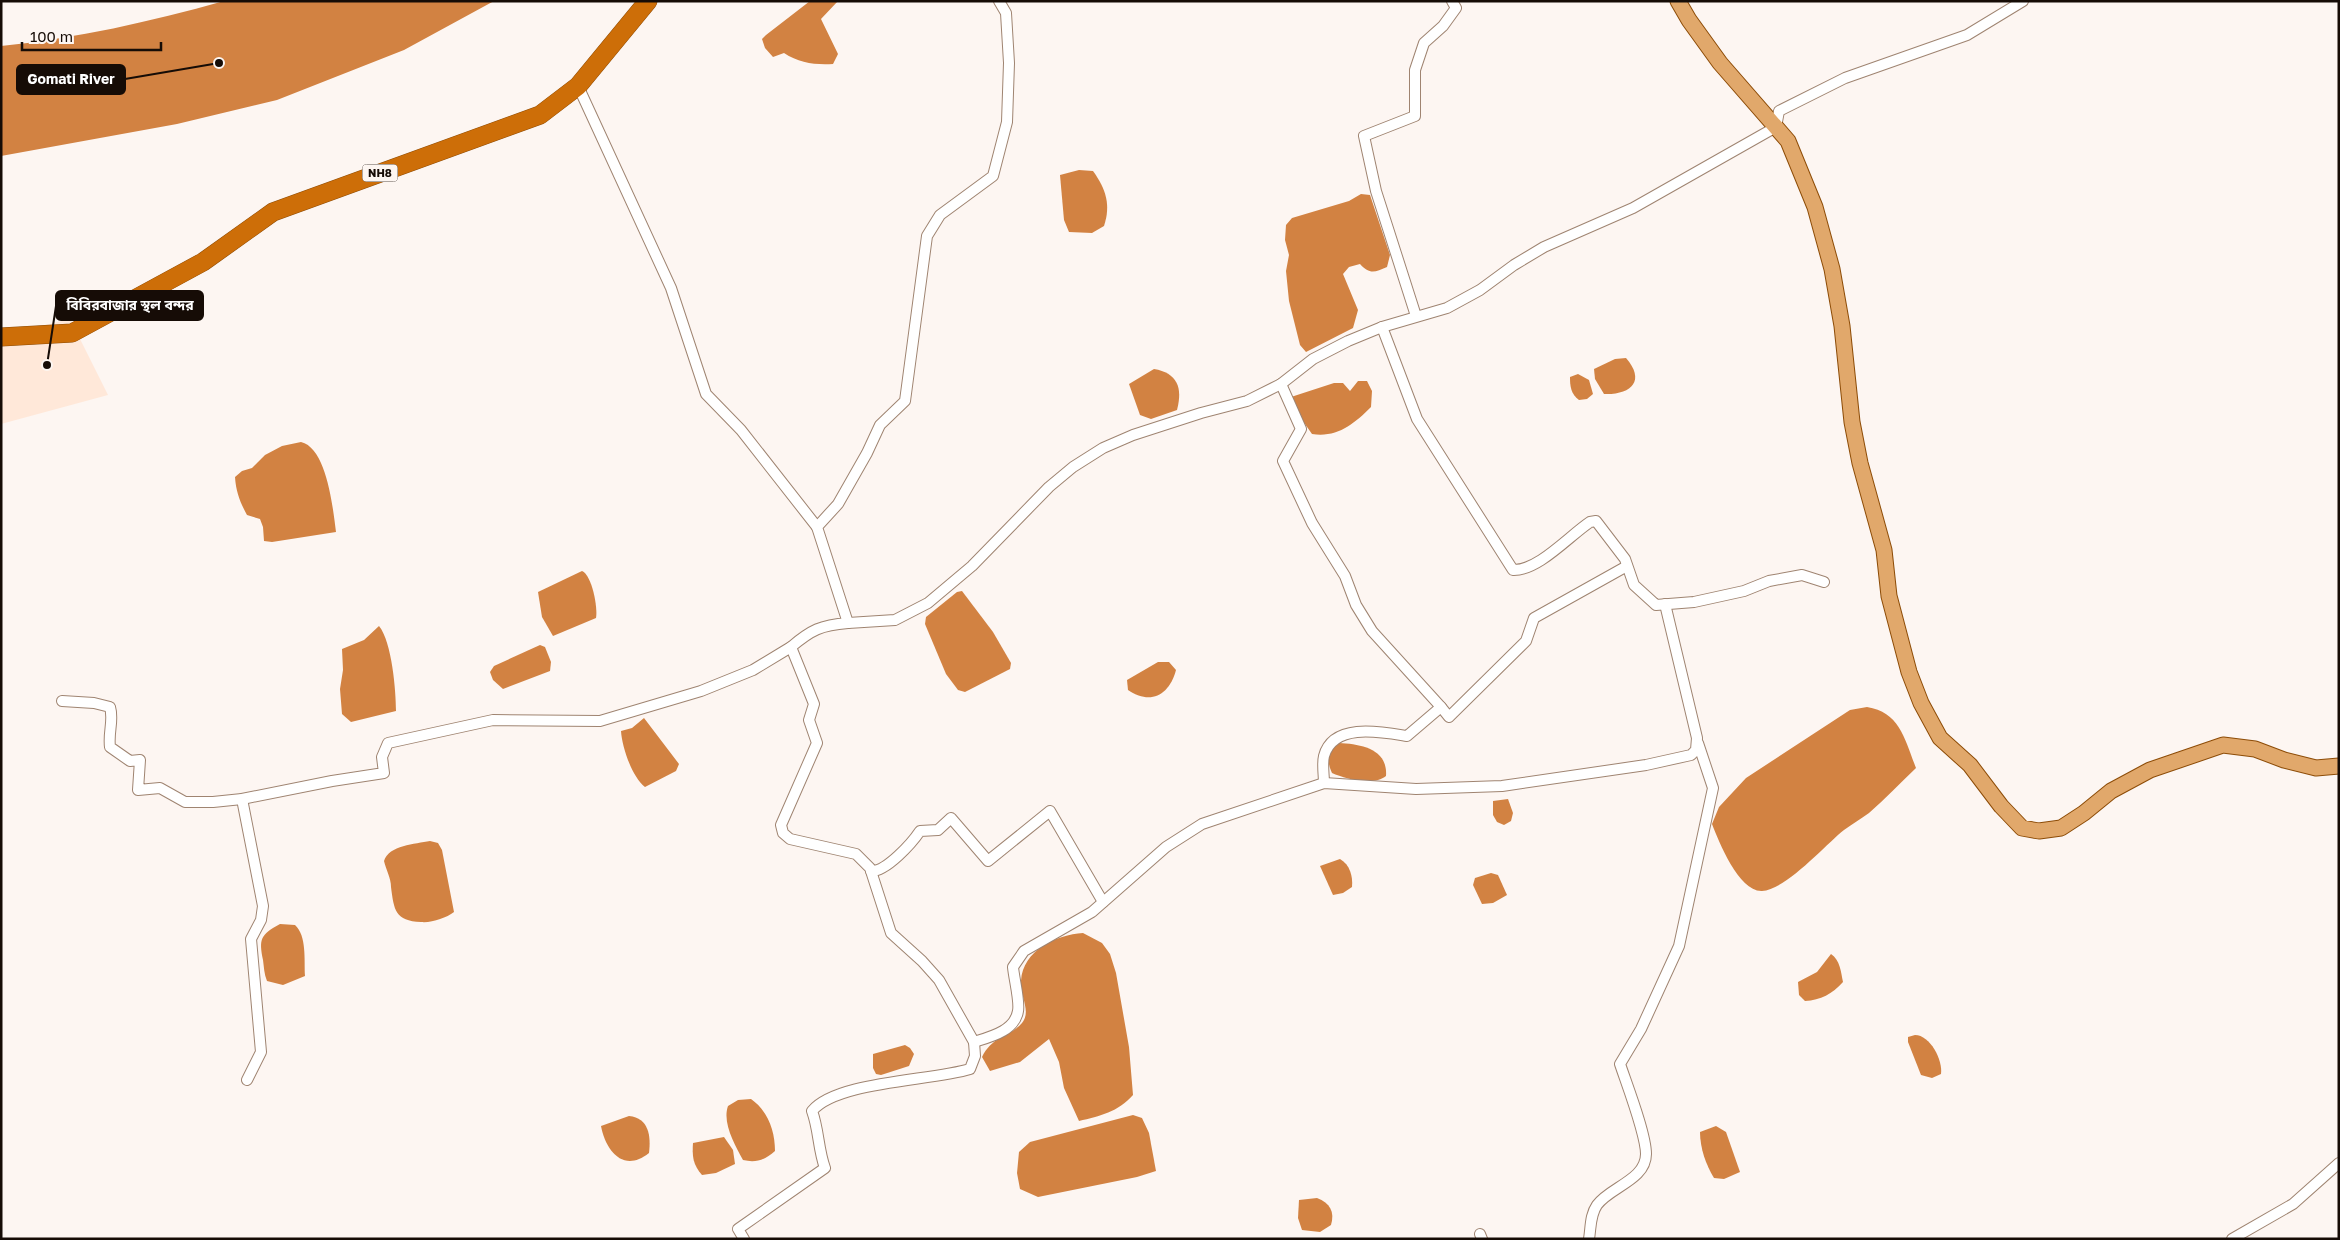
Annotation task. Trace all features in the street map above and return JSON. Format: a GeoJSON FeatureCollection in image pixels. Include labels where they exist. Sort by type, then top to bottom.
{"type":"FeatureCollection","features":[{"type":"Feature","properties":{"kind":"highway","name":"NH8"},"geometry":{"type":"LineString","coordinates":[[1,337],[72,333],[203,262],[273,212],[540,115],[578,86],[648,1]]}},
{"type":"Feature","properties":{"kind":"main road"},"geometry":{"type":"LineString","coordinates":[[1678,1],[1688,20],[1720,63],[1788,142],[1815,207],[1832,269],[1842,326],[1852,422],[1860,463],[1884,550],[1889,596],[1909,672],[1921,703],[1940,738],[1970,765],[2001,806],[2022,828],[2039,831],[2061,828],[2084,813],[2111,791],[2150,770],[2223,745],[2255,749],[2284,760],[2316,768],[2339,766]]}},
{"type":"Feature","properties":{"kind":"street"},"geometry":{"type":"LineString","coordinates":[[817,527],[838,504],[867,453],[880,425],[904,401],[927,236],[940,215],[993,176],[1007,122],[1009,63],[1006,13],[999,1]]}},
{"type":"Feature","properties":{"kind":"street"},"geometry":{"type":"LineString","coordinates":[[1416,316],[1376,191],[1364,136],[1415,116],[1415,70],[1424,43],[1443,26],[1456,8],[1452,1]]}},
{"type":"Feature","properties":{"kind":"street"},"geometry":{"type":"LineString","coordinates":[[62,701],[100,704],[110,707],[112,720],[108,734],[110,747],[130,761],[140,760],[138,790],[160,788],[185,802],[213,802],[242,799],[384,773],[382,756],[388,742],[493,720],[600,720],[701,691],[753,670],[791,647],[810,631],[833,624],[895,620],[928,603],[972,566],[1055,482],[1073,467],[1103,448],[1133,435],[1193,415],[1247,401],[1281,384],[1313,359],[1348,340],[1382,326],[1447,308],[1480,290],[1514,264],[1544,247],[1633,208],[1776,127],[1779,110],[1845,78],[1967,35],[2023,1]]}},
{"type":"Feature","properties":{"kind":"street"},"geometry":{"type":"LineString","coordinates":[[578,86],[671,288],[706,394],[741,430],[817,527],[848,623]]}},
{"type":"Feature","properties":{"kind":"street"},"geometry":{"type":"LineString","coordinates":[[1382,326],[1417,419],[1513,570],[1523,570],[1553,551],[1590,522],[1596,520],[1624,559],[1634,585],[1656,605],[1694,602],[1744,591],[1769,581],[1802,574],[1824,582]]}},
{"type":"Feature","properties":{"kind":"street"},"geometry":{"type":"LineString","coordinates":[[1281,384],[1301,429],[1283,461],[1312,523],[1345,576],[1356,605],[1372,631],[1449,717],[1526,641],[1534,618],[1627,566]]}},
{"type":"Feature","properties":{"kind":"street"},"geometry":{"type":"LineString","coordinates":[[1589,1239],[1591,1217],[1597,1205],[1636,1175],[1644,1164],[1646,1153],[1643,1139],[1620,1064],[1641,1029],[1680,946],[1713,788],[1697,738],[1666,604]]}},
{"type":"Feature","properties":{"kind":"street"},"geometry":{"type":"LineString","coordinates":[[744,1239],[738,1229],[825,1168],[821,1157],[817,1125],[812,1112],[819,1103],[855,1090],[970,1069],[975,1056],[974,1042],[939,980],[922,961],[891,933],[871,871],[863,860],[856,854],[790,839],[783,833],[781,825],[817,743],[809,720],[814,704],[791,647]]}},
{"type":"Feature","properties":{"kind":"street"},"geometry":{"type":"LineString","coordinates":[[1324,783],[1324,758],[1327,749],[1339,737],[1369,730],[1407,736],[1441,708]]}},
{"type":"Feature","properties":{"kind":"street"},"geometry":{"type":"LineString","coordinates":[[974,1042],[999,1034],[1018,1012],[1013,967],[1024,951],[1092,912],[1166,846],[1202,824],[1324,783],[1416,789],[1502,786],[1646,765],[1691,755],[1696,750],[1697,738]]}},
{"type":"Feature","properties":{"kind":"street"},"geometry":{"type":"LineString","coordinates":[[242,799],[263,906],[261,920],[251,939],[261,1052],[247,1080]]}},
{"type":"Feature","properties":{"kind":"street"},"geometry":{"type":"LineString","coordinates":[[871,871],[876,871],[888,864],[908,847],[920,831],[938,830],[951,818],[988,861],[1050,811],[1102,902]]}},
{"type":"Feature","properties":{"kind":"street"},"geometry":{"type":"LineString","coordinates":[[2232,1239],[2293,1204],[2339,1163]]}},
{"type":"Feature","properties":{"kind":"shaded area"},"geometry":{"type":"Polygon","coordinates":[[[224,1],[494,1],[404,50],[277,100],[177,124],[1,156],[1,46],[58,39],[113,28],[224,1]]]}},
{"type":"Feature","properties":{"kind":"shaded area"},"geometry":{"type":"Polygon","coordinates":[[[810,1],[838,1],[821,19],[838,54],[833,64],[807,63],[784,53],[773,57],[765,48],[762,39],[810,1]]]}},
{"type":"Feature","properties":{"kind":"shaded area"},"geometry":{"type":"Polygon","coordinates":[[[1079,170],[1093,171],[1106,197],[1107,211],[1104,226],[1092,233],[1069,232],[1064,220],[1060,175],[1079,170]]]}},
{"type":"Feature","properties":{"kind":"shaded area"},"geometry":{"type":"Polygon","coordinates":[[[1361,194],[1370,195],[1390,255],[1387,267],[1373,272],[1360,264],[1349,267],[1343,274],[1358,310],[1353,328],[1306,352],[1300,345],[1289,301],[1286,271],[1289,255],[1285,240],[1286,225],[1292,218],[1349,201],[1361,194]]]}},
{"type":"Feature","properties":{"kind":"shaded area"},"geometry":{"type":"Polygon","coordinates":[[[70,319],[108,395],[1,424],[1,336],[70,319]]]}},
{"type":"Feature","properties":{"kind":"shaded area"},"geometry":{"type":"Polygon","coordinates":[[[1626,358],[1635,373],[1633,385],[1622,392],[1604,394],[1595,379],[1594,369],[1615,359],[1626,358]]]}},
{"type":"Feature","properties":{"kind":"shaded area"},"geometry":{"type":"Polygon","coordinates":[[[1154,369],[1162,371],[1173,378],[1178,388],[1179,402],[1177,410],[1151,419],[1140,415],[1129,384],[1154,369]]]}},
{"type":"Feature","properties":{"kind":"shaded area"},"geometry":{"type":"Polygon","coordinates":[[[1578,374],[1589,380],[1593,394],[1587,399],[1579,400],[1571,390],[1570,377],[1578,374]]]}},
{"type":"Feature","properties":{"kind":"shaded area"},"geometry":{"type":"Polygon","coordinates":[[[1358,381],[1367,381],[1372,391],[1371,407],[1358,419],[1337,432],[1321,435],[1312,434],[1300,417],[1291,397],[1334,383],[1343,383],[1350,391],[1358,381]]]}},
{"type":"Feature","properties":{"kind":"shaded area"},"geometry":{"type":"Polygon","coordinates":[[[301,442],[310,447],[317,455],[323,467],[336,532],[272,542],[264,541],[263,527],[260,519],[247,515],[242,506],[235,477],[242,471],[252,468],[265,455],[282,446],[301,442]]]}},
{"type":"Feature","properties":{"kind":"shaded area"},"geometry":{"type":"Polygon","coordinates":[[[582,571],[586,574],[591,585],[595,600],[596,618],[553,636],[542,617],[538,592],[582,571]]]}},
{"type":"Feature","properties":{"kind":"shaded area"},"geometry":{"type":"Polygon","coordinates":[[[962,591],[993,632],[1011,663],[1010,669],[965,692],[958,690],[946,674],[925,624],[926,617],[957,592],[962,591]]]}},
{"type":"Feature","properties":{"kind":"shaded area"},"geometry":{"type":"Polygon","coordinates":[[[379,626],[390,655],[396,711],[351,722],[342,714],[340,689],[343,670],[342,649],[364,640],[379,626]]]}},
{"type":"Feature","properties":{"kind":"shaded area"},"geometry":{"type":"Polygon","coordinates":[[[540,645],[545,647],[551,662],[550,671],[503,689],[493,680],[490,672],[494,666],[540,645]]]}},
{"type":"Feature","properties":{"kind":"shaded area"},"geometry":{"type":"Polygon","coordinates":[[[1158,662],[1169,662],[1176,670],[1173,679],[1164,692],[1151,697],[1144,697],[1128,690],[1127,680],[1158,662]]]}},
{"type":"Feature","properties":{"kind":"shaded area"},"geometry":{"type":"Polygon","coordinates":[[[1867,707],[1878,710],[1894,721],[1900,729],[1916,768],[1869,813],[1844,830],[1794,875],[1772,889],[1762,891],[1754,889],[1745,883],[1731,865],[1715,832],[1712,824],[1719,807],[1746,778],[1850,710],[1867,707]]]}},
{"type":"Feature","properties":{"kind":"shaded area"},"geometry":{"type":"Polygon","coordinates":[[[644,718],[679,764],[676,771],[645,787],[636,776],[629,761],[623,745],[621,731],[632,728],[644,718]]]}},
{"type":"Feature","properties":{"kind":"shaded area"},"geometry":{"type":"Polygon","coordinates":[[[1339,743],[1364,747],[1378,754],[1383,760],[1386,776],[1374,781],[1367,781],[1332,773],[1329,756],[1339,743]]]}},
{"type":"Feature","properties":{"kind":"shaded area"},"geometry":{"type":"Polygon","coordinates":[[[1508,799],[1513,813],[1511,821],[1504,825],[1497,822],[1493,815],[1493,801],[1508,799]]]}},
{"type":"Feature","properties":{"kind":"shaded area"},"geometry":{"type":"Polygon","coordinates":[[[430,841],[438,843],[442,850],[454,912],[434,921],[412,921],[401,917],[397,913],[384,861],[397,848],[430,841]]]}},
{"type":"Feature","properties":{"kind":"shaded area"},"geometry":{"type":"Polygon","coordinates":[[[1340,859],[1350,871],[1352,887],[1343,893],[1333,895],[1320,866],[1340,859]]]}},
{"type":"Feature","properties":{"kind":"shaded area"},"geometry":{"type":"Polygon","coordinates":[[[1491,873],[1498,875],[1507,895],[1493,903],[1482,904],[1473,885],[1475,878],[1491,873]]]}},
{"type":"Feature","properties":{"kind":"shaded area"},"geometry":{"type":"Polygon","coordinates":[[[280,924],[295,925],[299,930],[305,956],[305,976],[283,985],[267,981],[261,947],[262,938],[268,931],[280,924]]]}},
{"type":"Feature","properties":{"kind":"shaded area"},"geometry":{"type":"Polygon","coordinates":[[[1083,933],[1102,943],[1110,954],[1116,973],[1129,1047],[1133,1095],[1115,1109],[1079,1121],[1064,1088],[1059,1062],[1049,1039],[1020,1062],[990,1071],[982,1057],[996,1040],[1018,1027],[1025,1018],[1026,1008],[1021,981],[1023,970],[1034,953],[1052,941],[1073,934],[1083,933]]]}},
{"type":"Feature","properties":{"kind":"shaded area"},"geometry":{"type":"Polygon","coordinates":[[[1831,954],[1841,970],[1843,982],[1826,996],[1805,1001],[1799,995],[1798,982],[1817,972],[1831,954]]]}},
{"type":"Feature","properties":{"kind":"shaded area"},"geometry":{"type":"Polygon","coordinates":[[[1915,1035],[1926,1039],[1934,1049],[1940,1062],[1941,1074],[1932,1078],[1921,1075],[1908,1042],[1908,1037],[1915,1035]]]}},
{"type":"Feature","properties":{"kind":"shaded area"},"geometry":{"type":"Polygon","coordinates":[[[905,1045],[914,1054],[909,1066],[881,1075],[876,1074],[873,1068],[873,1054],[905,1045]]]}},
{"type":"Feature","properties":{"kind":"shaded area"},"geometry":{"type":"Polygon","coordinates":[[[751,1099],[766,1115],[774,1136],[775,1151],[768,1157],[756,1161],[743,1160],[730,1134],[727,1120],[728,1106],[738,1100],[751,1099]]]}},
{"type":"Feature","properties":{"kind":"shaded area"},"geometry":{"type":"Polygon","coordinates":[[[1133,1115],[1142,1118],[1149,1133],[1156,1171],[1137,1177],[1038,1197],[1020,1189],[1017,1173],[1019,1152],[1030,1142],[1133,1115]]]}},
{"type":"Feature","properties":{"kind":"shaded area"},"geometry":{"type":"Polygon","coordinates":[[[629,1116],[636,1117],[645,1124],[650,1140],[649,1153],[640,1159],[632,1161],[618,1157],[612,1151],[603,1135],[601,1126],[629,1116]]]}},
{"type":"Feature","properties":{"kind":"shaded area"},"geometry":{"type":"Polygon","coordinates":[[[1716,1126],[1726,1132],[1740,1172],[1724,1179],[1714,1178],[1706,1162],[1701,1144],[1700,1132],[1716,1126]]]}},
{"type":"Feature","properties":{"kind":"shaded area"},"geometry":{"type":"Polygon","coordinates":[[[724,1137],[733,1150],[735,1164],[716,1173],[702,1175],[694,1160],[693,1143],[724,1137]]]}},
{"type":"Feature","properties":{"kind":"shaded area"},"geometry":{"type":"Polygon","coordinates":[[[1317,1198],[1325,1202],[1330,1208],[1332,1212],[1331,1225],[1320,1232],[1302,1230],[1298,1218],[1299,1200],[1317,1198]]]}},
{"type":"Feature","properties":{"kind":"place","name":"Gomati River"},"geometry":{"type":"Point","coordinates":[219,63]}},
{"type":"Feature","properties":{"kind":"place","name":"বিবিরবাজার স্থল বন্দর"},"geometry":{"type":"Point","coordinates":[47,365]}}]}
